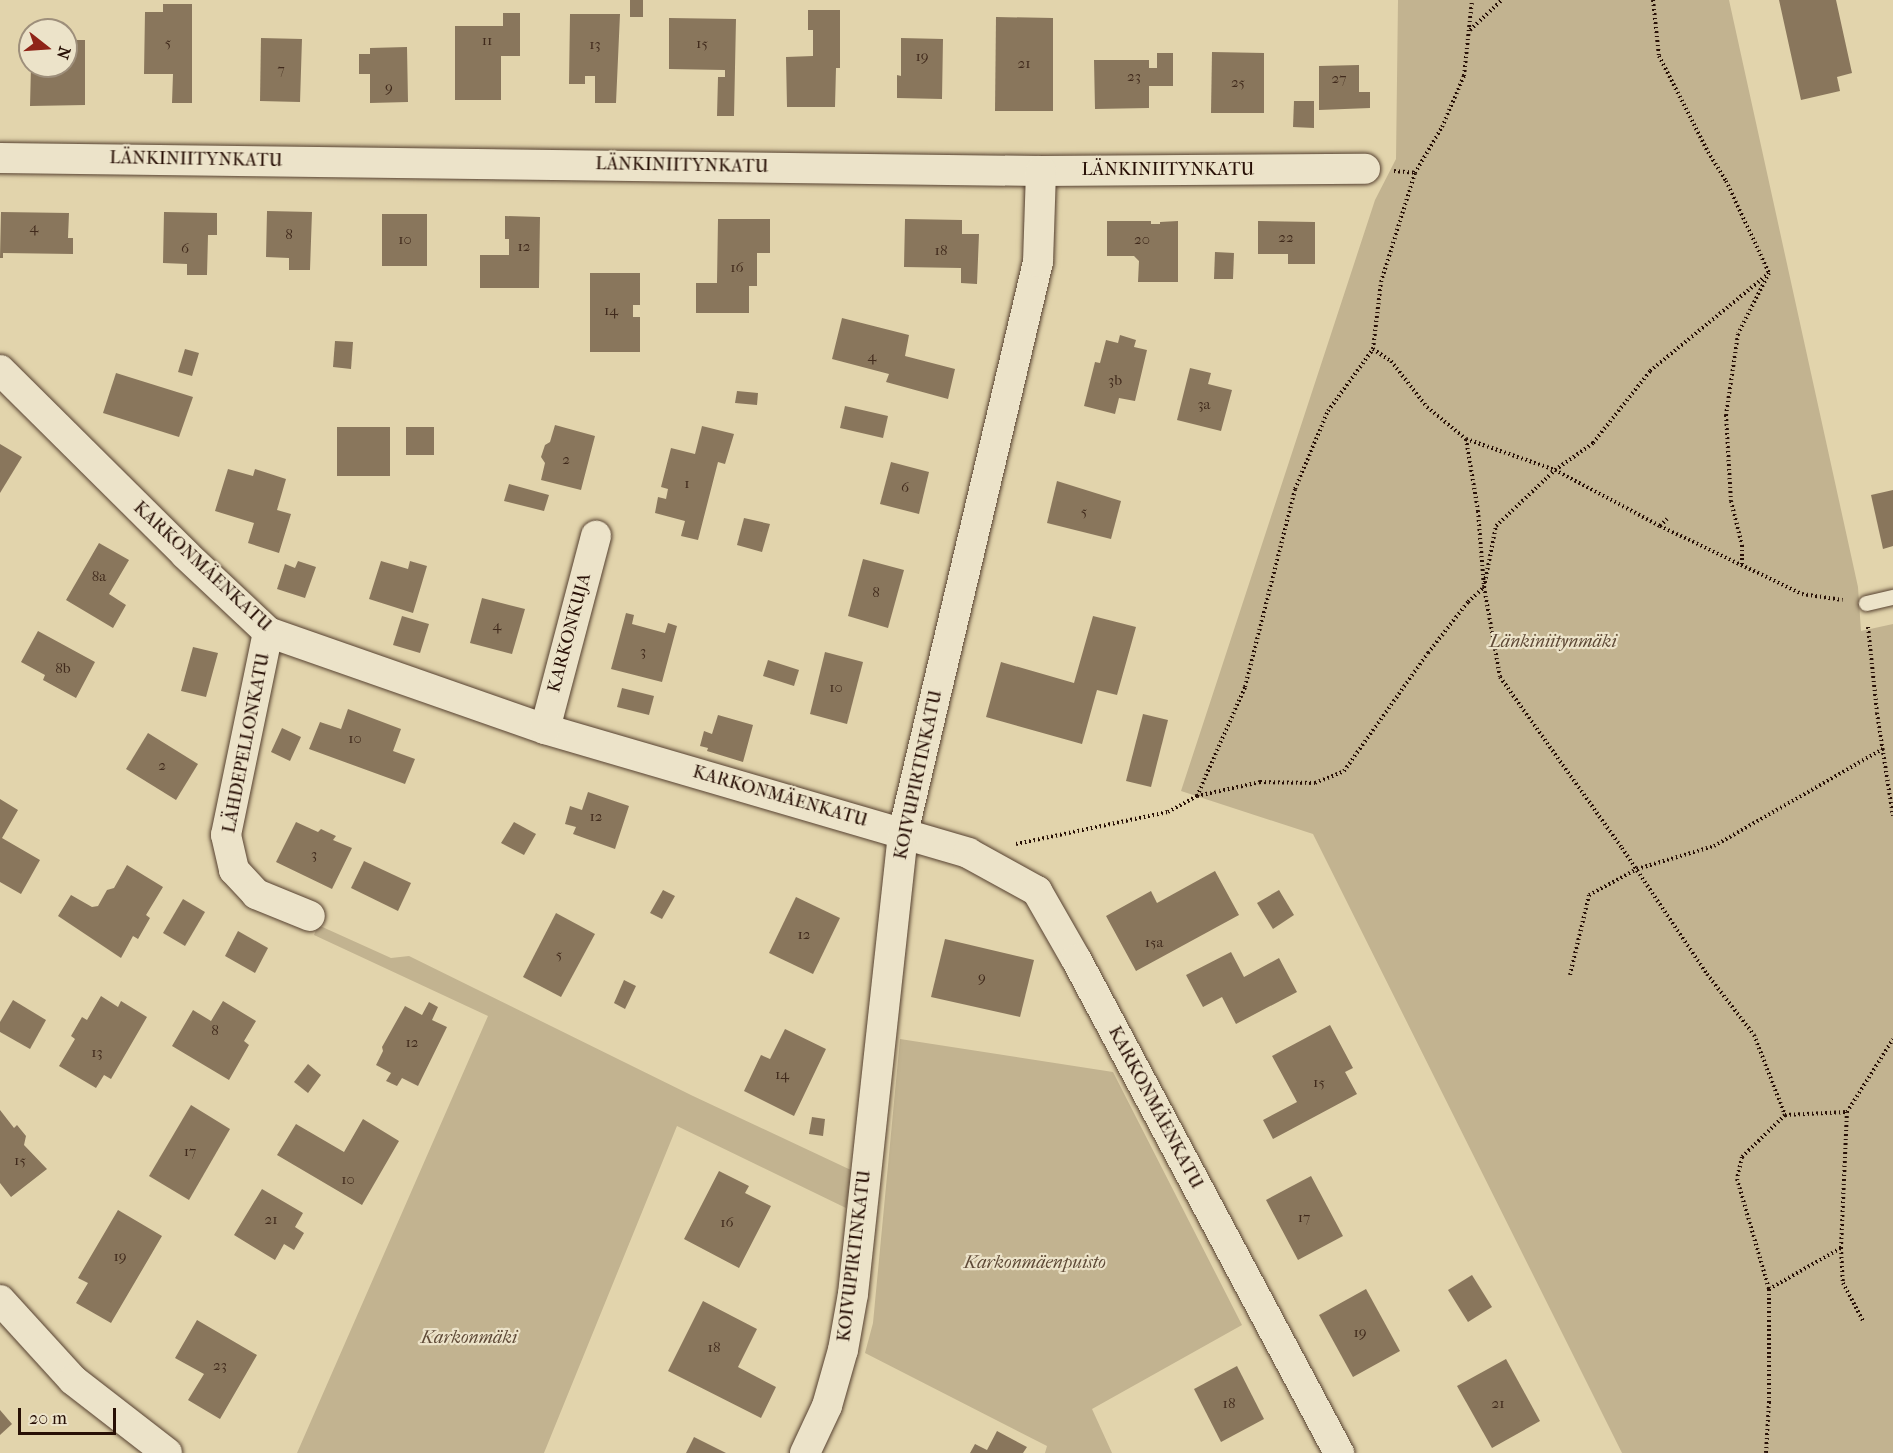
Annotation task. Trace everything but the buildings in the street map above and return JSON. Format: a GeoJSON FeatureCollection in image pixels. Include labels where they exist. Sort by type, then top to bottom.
{"type":"FeatureCollection","features":[{"type":"Feature","properties":{"kind":"street","name":"LÄNKINIITYNKATU"},"geometry":{"type":"LineString","coordinates":[[0,158],[1041,171],[1365,168]]}},
{"type":"Feature","properties":{"kind":"street","name":"KOIVUPIRTINKATU"},"geometry":{"type":"LineString","coordinates":[[805,1453],[827,1406],[843,1350],[853,1294],[903,833],[1038,262],[1041,171]]}},
{"type":"Feature","properties":{"kind":"street","name":"KARKONMÄENKATU"},"geometry":{"type":"LineString","coordinates":[[0,370],[185,554],[268,632],[545,729],[968,853],[1036,891],[1076,959],[1339,1453]]}},
{"type":"Feature","properties":{"kind":"street","name":"KARKONKUJA"},"geometry":{"type":"LineString","coordinates":[[545,729],[596,536]]}},
{"type":"Feature","properties":{"kind":"street","name":"LÄHDEPELLONKATU"},"geometry":{"type":"LineString","coordinates":[[268,632],[226,835],[234,870],[256,894],[310,916]]}},
{"type":"Feature","properties":{"kind":"street"},"geometry":{"type":"LineString","coordinates":[[0,1300],[73,1380],[147,1448]]}},
{"type":"Feature","properties":{"kind":"lane"},"geometry":{"type":"LineString","coordinates":[[1866,603],[1893,597]]}},
{"type":"Feature","properties":{"kind":"path"},"geometry":{"type":"LineString","coordinates":[[1197,796],[1245,687],[1295,489],[1328,411],[1372,349],[1381,282],[1414,173],[1442,127],[1464,76],[1472,0]]}},
{"type":"Feature","properties":{"kind":"path"},"geometry":{"type":"LineString","coordinates":[[1470,30],[1502,0]]}},
{"type":"Feature","properties":{"kind":"path"},"geometry":{"type":"LineString","coordinates":[[1653,0],[1659,56],[1708,152],[1726,181],[1768,273]]}},
{"type":"Feature","properties":{"kind":"path"},"geometry":{"type":"LineString","coordinates":[[968,853],[1134,821],[1168,812],[1197,796],[1260,782],[1315,783],[1344,771],[1428,653],[1468,602],[1484,586],[1496,526],[1555,470],[1593,443],[1650,371],[1768,273]]}},
{"type":"Feature","properties":{"kind":"path"},"geometry":{"type":"LineString","coordinates":[[1742,567],[1742,545],[1731,501],[1726,415],[1738,333],[1768,273]]}},
{"type":"Feature","properties":{"kind":"path"},"geometry":{"type":"LineString","coordinates":[[1372,349],[1391,361],[1427,407],[1466,440],[1555,470],[1660,526],[1802,594],[1866,603],[1893,816]]}},
{"type":"Feature","properties":{"kind":"path"},"geometry":{"type":"LineString","coordinates":[[1466,440],[1478,511],[1484,586],[1500,677],[1637,869],[1707,974],[1754,1035],[1785,1115]]}},
{"type":"Feature","properties":{"kind":"path"},"geometry":{"type":"LineString","coordinates":[[1660,526],[1667,519]]}},
{"type":"Feature","properties":{"kind":"path"},"geometry":{"type":"LineString","coordinates":[[1570,975],[1589,895],[1637,869],[1714,846],[1883,749]]}},
{"type":"Feature","properties":{"kind":"path"},"geometry":{"type":"LineString","coordinates":[[1863,1321],[1843,1283],[1841,1248],[1847,1112],[1893,1039]]}},
{"type":"Feature","properties":{"kind":"path"},"geometry":{"type":"LineString","coordinates":[[1766,1453],[1769,1402],[1769,1289],[1737,1179],[1742,1157],[1785,1115],[1847,1112]]}},
{"type":"Feature","properties":{"kind":"path"},"geometry":{"type":"LineString","coordinates":[[1769,1289],[1841,1248]]}},
{"type":"Feature","properties":{"kind":"green space","name":"Länkiniitynmäki"},"geometry":{"type":"Polygon","coordinates":[[[1398,0],[1729,0],[1858,587],[1861,631],[1893,624],[1893,1453],[1622,1453],[1313,834],[1181,791],[1375,200],[1396,159],[1398,0]]]}},
{"type":"Feature","properties":{"kind":"green space","name":"Karkonmäki"},"geometry":{"type":"Polygon","coordinates":[[[318,925],[391,958],[409,956],[693,1096],[853,1171],[846,1208],[677,1126],[544,1453],[297,1453],[488,1016],[314,935],[318,925]]]}},
{"type":"Feature","properties":{"kind":"green space","name":"Karkonmäenpuisto"},"geometry":{"type":"Polygon","coordinates":[[[900,1039],[1113,1072],[1242,1325],[1092,1409],[1112,1453],[1045,1453],[1047,1446],[865,1353],[873,1323],[900,1039]]]}}]}
